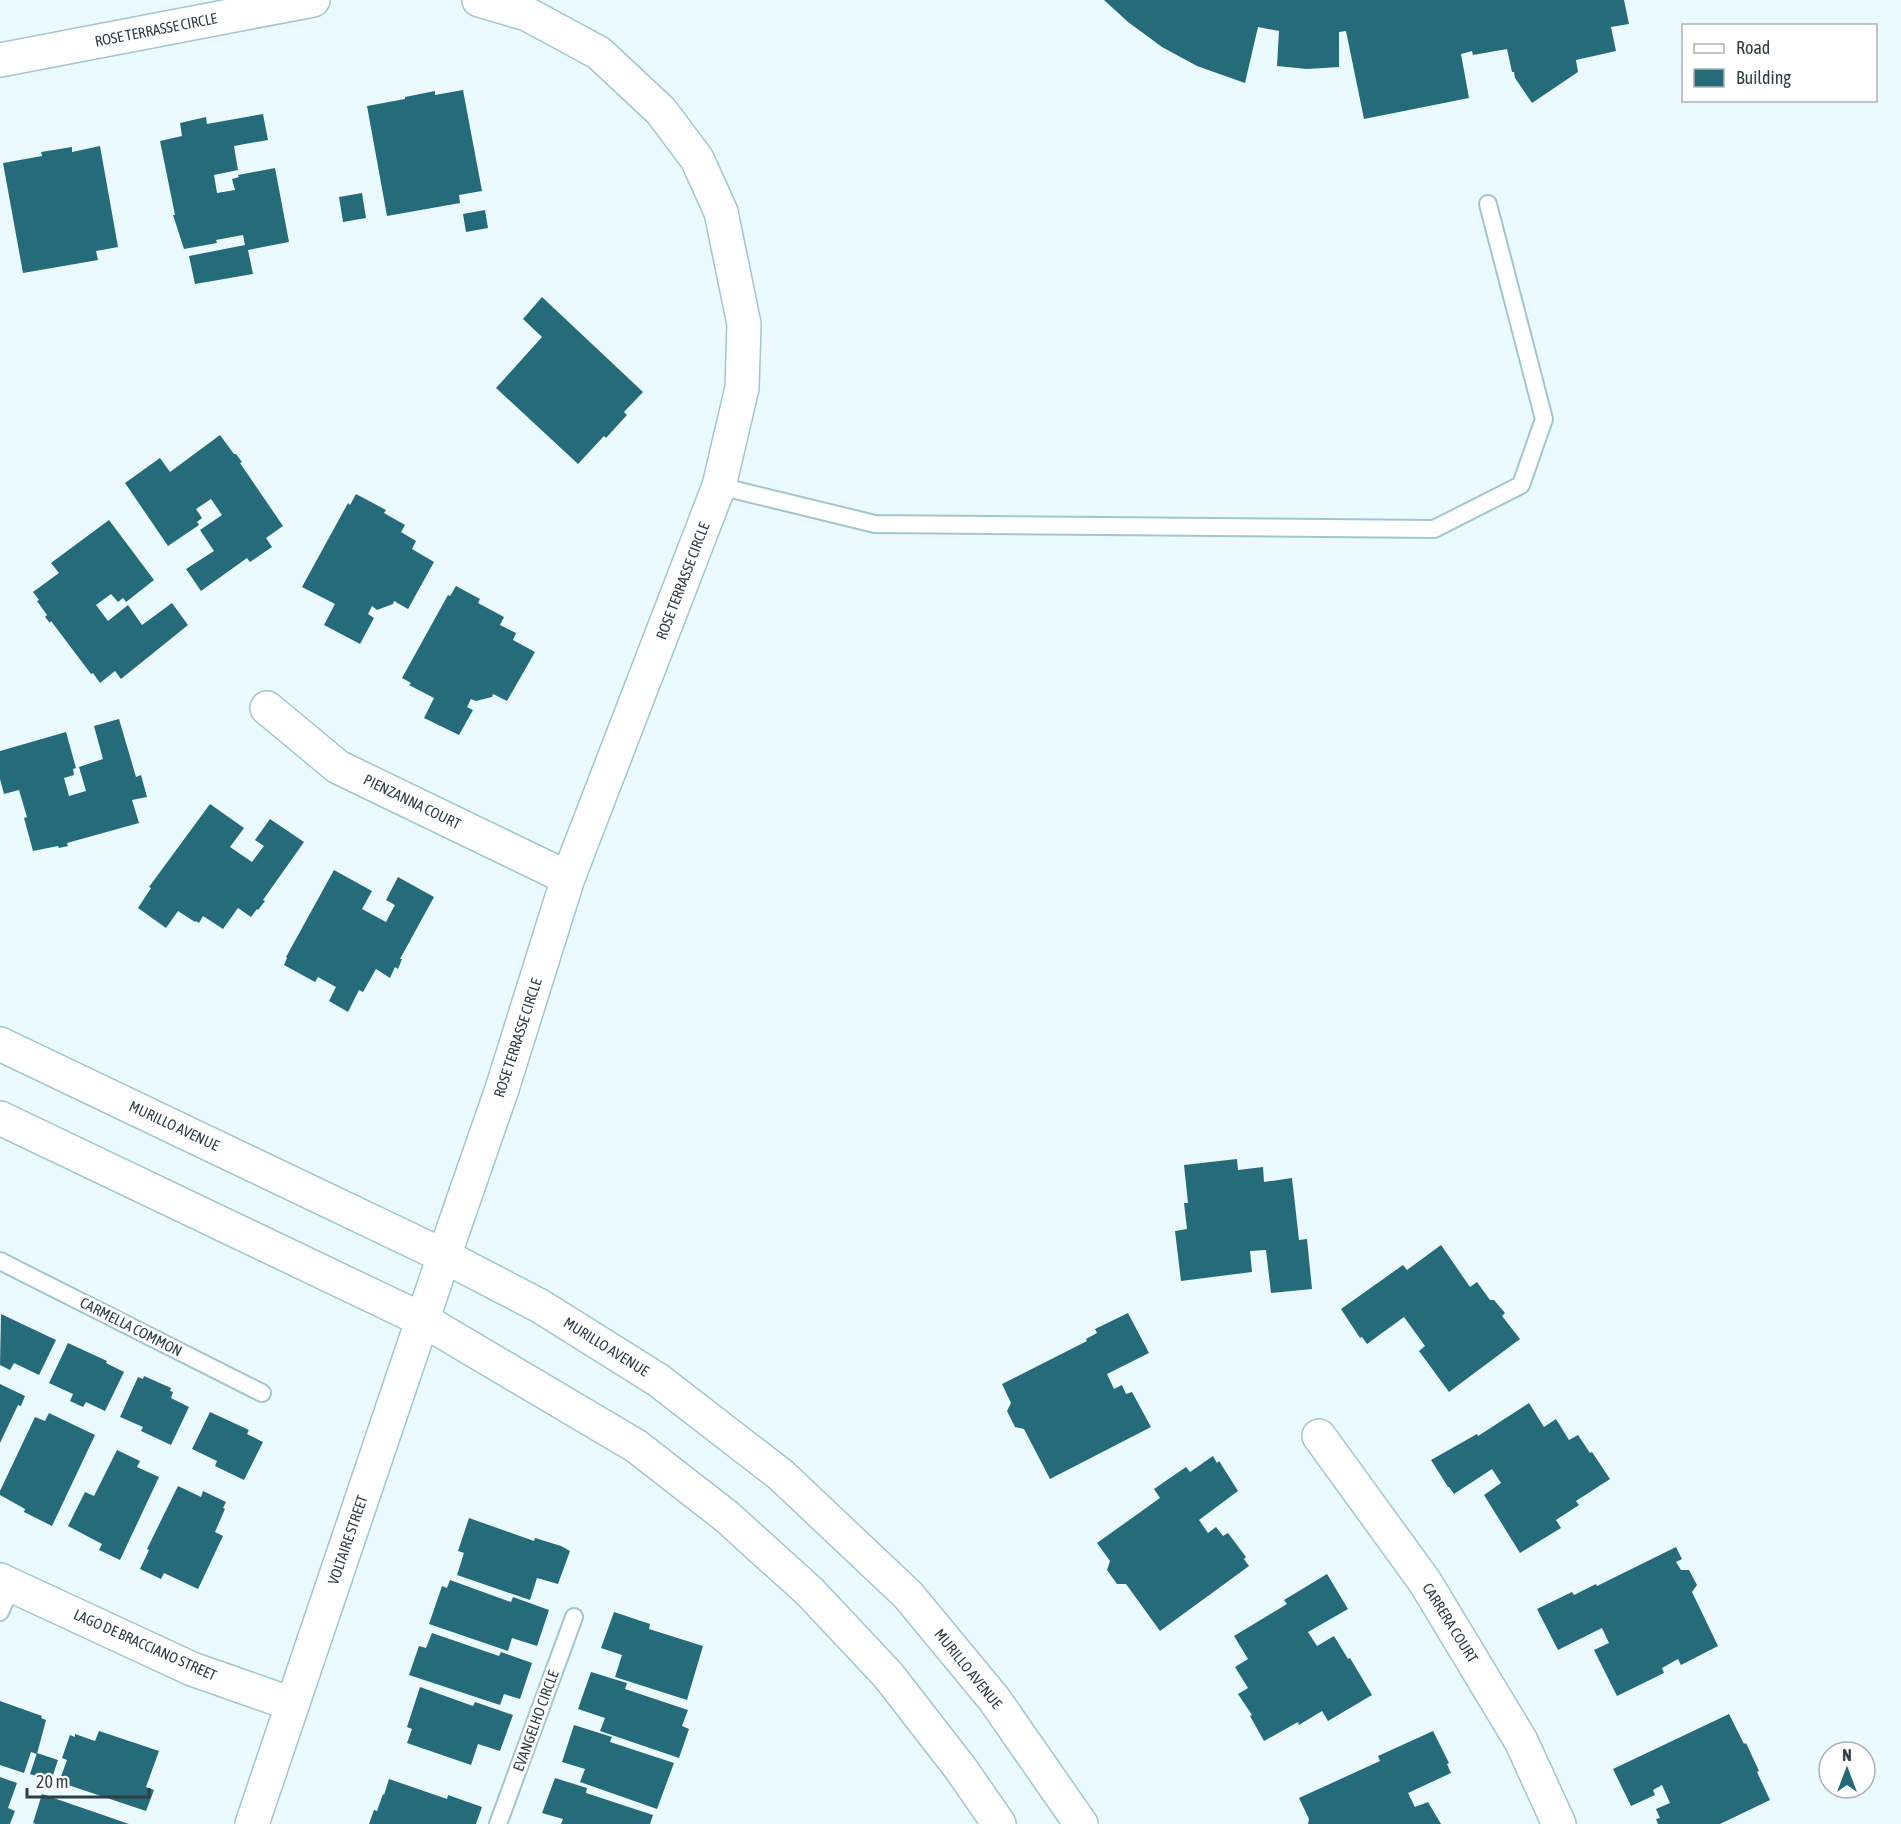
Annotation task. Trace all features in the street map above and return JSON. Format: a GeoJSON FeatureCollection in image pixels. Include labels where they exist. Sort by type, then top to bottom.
{"type":"FeatureCollection","features":[{"type":"Feature","properties":{"kind":"street","name":"ROSE TERRASSE CIRCLE"},"geometry":{"type":"LineString","coordinates":[[0,60],[313,0]]}},
{"type":"Feature","properties":{"kind":"street","name":"ROSE TERRASSE CIRCLE"},"geometry":{"type":"LineString","coordinates":[[444,1256],[502,1089],[568,878],[719,486],[742,388],[744,324],[722,212],[697,159],[661,111],[599,53],[527,14],[479,0]]}},
{"type":"Feature","properties":{"kind":"street","name":"PIENZANNA COURT"},"geometry":{"type":"LineString","coordinates":[[267,708],[338,767],[568,878]]}},
{"type":"Feature","properties":{"kind":"street","name":"MURILLO AVENUE"},"geometry":{"type":"LineString","coordinates":[[0,1044],[444,1256],[540,1306],[658,1380],[781,1475],[908,1595],[994,1699],[1081,1824]]}},
{"type":"Feature","properties":{"kind":"street"},"geometry":{"type":"LineString","coordinates":[[0,1118],[423,1320],[636,1446],[726,1516],[810,1592],[888,1675],[961,1769],[999,1824]]}},
{"type":"Feature","properties":{"kind":"street","name":"VOLTAIRE STREET"},"geometry":{"type":"LineString","coordinates":[[252,1824],[444,1256]]}},
{"type":"Feature","properties":{"kind":"street","name":"CARRERA COURT"},"geometry":{"type":"LineString","coordinates":[[1318,1436],[1425,1582],[1521,1741],[1559,1824]]}},
{"type":"Feature","properties":{"kind":"street","name":"LAGO DE BRACCIANO STREET"},"geometry":{"type":"LineString","coordinates":[[4,1592],[192,1669],[292,1704]]}},
{"type":"Feature","properties":{"kind":"lane"},"geometry":{"type":"LineString","coordinates":[[719,486],[875,524],[1434,529],[1521,484],[1544,418],[1488,204]]}},
{"type":"Feature","properties":{"kind":"lane","name":"CARMELLA COMMON"},"geometry":{"type":"LineString","coordinates":[[0,1261],[261,1393]]}},
{"type":"Feature","properties":{"kind":"lane","name":"EVANGELHO CIRCLE"},"geometry":{"type":"LineString","coordinates":[[498,1824],[574,1617]]}},
{"type":"Feature","properties":{"kind":"building"},"geometry":{"type":"Polygon","coordinates":[[[1104,0],[1624,0],[1629,24],[1611,27],[1616,51],[1576,60],[1578,72],[1532,103],[1512,72],[1507,49],[1473,55],[1472,51],[1461,54],[1469,98],[1364,119],[1346,31],[1339,32],[1339,67],[1307,69],[1277,66],[1279,31],[1258,27],[1245,83],[1197,66],[1162,47],[1128,22],[1104,0]]]}},
{"type":"Feature","properties":{"kind":"building"},"geometry":{"type":"Polygon","coordinates":[[[463,90],[482,191],[459,195],[460,203],[387,216],[367,106],[435,91],[435,95],[463,90]]]}},
{"type":"Feature","properties":{"kind":"building"},"geometry":{"type":"Polygon","coordinates":[[[263,114],[268,140],[234,146],[238,170],[214,175],[217,193],[235,190],[232,179],[239,177],[238,175],[275,168],[289,242],[248,250],[253,274],[195,284],[189,256],[245,245],[243,235],[184,249],[173,215],[175,215],[160,141],[182,136],[180,123],[206,117],[207,124],[263,114]]]}},
{"type":"Feature","properties":{"kind":"building"},"geometry":{"type":"Polygon","coordinates":[[[100,146],[118,247],[96,251],[98,260],[23,273],[3,163],[42,156],[41,152],[72,147],[72,152],[100,146]]]}},
{"type":"Feature","properties":{"kind":"building"},"geometry":{"type":"Polygon","coordinates":[[[362,193],[366,218],[343,222],[339,197],[362,193]]]}},
{"type":"Feature","properties":{"kind":"building"},"geometry":{"type":"Polygon","coordinates":[[[485,210],[488,228],[466,232],[463,214],[485,210]]]}},
{"type":"Feature","properties":{"kind":"building"},"geometry":{"type":"Polygon","coordinates":[[[542,297],[643,392],[624,412],[627,415],[578,464],[496,388],[542,337],[523,319],[542,297]]]}},
{"type":"Feature","properties":{"kind":"building"},"geometry":{"type":"Polygon","coordinates":[[[220,435],[242,462],[240,463],[283,526],[266,538],[272,547],[250,562],[247,558],[201,591],[186,569],[214,551],[200,530],[222,515],[211,499],[196,509],[202,518],[197,522],[199,525],[168,546],[125,483],[160,458],[170,472],[220,435]]]}},
{"type":"Feature","properties":{"kind":"building"},"geometry":{"type":"Polygon","coordinates":[[[356,494],[386,510],[384,513],[405,525],[401,532],[416,541],[412,549],[434,562],[408,609],[394,601],[393,604],[377,610],[372,606],[368,614],[374,618],[360,644],[324,625],[335,604],[302,587],[348,503],[350,505],[356,494]]]}},
{"type":"Feature","properties":{"kind":"building"},"geometry":{"type":"Polygon","coordinates":[[[109,520],[154,580],[126,602],[123,598],[118,602],[111,594],[96,605],[108,621],[128,605],[142,625],[172,603],[188,625],[121,679],[115,671],[100,683],[51,621],[50,623],[45,617],[47,615],[33,592],[59,573],[51,563],[109,520]]]}},
{"type":"Feature","properties":{"kind":"building"},"geometry":{"type":"Polygon","coordinates":[[[456,586],[480,599],[478,603],[504,617],[500,625],[516,633],[513,640],[535,652],[507,701],[493,694],[492,697],[476,701],[471,699],[467,707],[473,710],[459,735],[424,718],[434,698],[409,685],[411,683],[402,678],[448,595],[450,596],[456,586]]]}},
{"type":"Feature","properties":{"kind":"building"},"geometry":{"type":"Polygon","coordinates":[[[119,719],[136,777],[141,775],[147,797],[132,800],[139,823],[67,843],[68,846],[33,851],[19,790],[4,794],[0,779],[0,751],[66,732],[76,768],[73,769],[74,775],[64,778],[69,796],[86,791],[79,767],[103,759],[94,726],[119,719]]]}},
{"type":"Feature","properties":{"kind":"building"},"geometry":{"type":"Polygon","coordinates":[[[210,804],[244,828],[230,847],[252,862],[264,846],[255,840],[270,819],[304,842],[263,900],[265,901],[251,917],[238,908],[223,929],[203,916],[199,923],[178,911],[166,928],[138,908],[151,888],[149,887],[210,804]]]}},
{"type":"Feature","properties":{"kind":"building"},"geometry":{"type":"Polygon","coordinates":[[[334,870],[372,891],[362,909],[386,922],[395,905],[386,900],[398,877],[434,897],[400,959],[402,959],[398,969],[395,967],[390,978],[376,969],[363,992],[359,990],[348,1012],[329,1001],[336,987],[318,977],[315,982],[284,965],[286,957],[334,870]]]}},
{"type":"Feature","properties":{"kind":"building"},"geometry":{"type":"Polygon","coordinates":[[[1237,1159],[1238,1170],[1263,1167],[1264,1182],[1292,1178],[1299,1240],[1307,1239],[1312,1289],[1271,1293],[1266,1250],[1250,1251],[1252,1272],[1181,1281],[1175,1231],[1187,1229],[1184,1203],[1188,1203],[1184,1165],[1237,1159]]]}},
{"type":"Feature","properties":{"kind":"building"},"geometry":{"type":"Polygon","coordinates":[[[1441,1245],[1470,1287],[1477,1282],[1490,1300],[1494,1300],[1505,1313],[1502,1316],[1520,1339],[1449,1392],[1419,1351],[1425,1346],[1404,1317],[1367,1344],[1362,1337],[1360,1338],[1341,1309],[1403,1265],[1407,1270],[1441,1245]]]}},
{"type":"Feature","properties":{"kind":"building"},"geometry":{"type":"Polygon","coordinates":[[[1128,1313],[1149,1353],[1107,1374],[1114,1389],[1122,1385],[1126,1394],[1132,1392],[1151,1427],[1050,1479],[1024,1429],[1015,1427],[1007,1411],[1011,1403],[1002,1384],[1087,1341],[1086,1339],[1097,1333],[1095,1329],[1128,1313]]]}},
{"type":"Feature","properties":{"kind":"building"},"geometry":{"type":"Polygon","coordinates":[[[1,1314],[56,1340],[39,1375],[14,1363],[10,1370],[0,1365],[1,1314]]]}},
{"type":"Feature","properties":{"kind":"building"},"geometry":{"type":"Polygon","coordinates":[[[68,1343],[107,1361],[106,1363],[124,1372],[105,1411],[86,1402],[83,1407],[70,1401],[73,1394],[49,1383],[68,1343]]]}},
{"type":"Feature","properties":{"kind":"building"},"geometry":{"type":"Polygon","coordinates":[[[144,1376],[171,1388],[170,1391],[173,1392],[171,1398],[189,1407],[171,1445],[141,1431],[143,1427],[120,1417],[138,1377],[143,1379],[144,1376]]]}},
{"type":"Feature","properties":{"kind":"building"},"geometry":{"type":"Polygon","coordinates":[[[0,1384],[25,1396],[21,1406],[18,1405],[0,1443],[0,1384]]]}},
{"type":"Feature","properties":{"kind":"building"},"geometry":{"type":"Polygon","coordinates":[[[1529,1403],[1544,1427],[1556,1419],[1569,1440],[1578,1435],[1610,1479],[1576,1501],[1579,1505],[1556,1520],[1561,1528],[1520,1553],[1484,1495],[1501,1483],[1492,1469],[1454,1494],[1431,1460],[1477,1434],[1478,1436],[1529,1403]]]}},
{"type":"Feature","properties":{"kind":"building"},"geometry":{"type":"Polygon","coordinates":[[[210,1412],[249,1430],[247,1434],[263,1442],[244,1480],[215,1466],[217,1461],[192,1449],[210,1412]]]}},
{"type":"Feature","properties":{"kind":"building"},"geometry":{"type":"Polygon","coordinates":[[[49,1413],[95,1435],[52,1526],[24,1512],[25,1509],[0,1495],[35,1417],[45,1421],[49,1413]]]}},
{"type":"Feature","properties":{"kind":"building"},"geometry":{"type":"Polygon","coordinates":[[[117,1450],[140,1461],[137,1467],[159,1477],[120,1560],[99,1550],[102,1544],[68,1526],[85,1492],[94,1496],[117,1450]]]}},
{"type":"Feature","properties":{"kind":"building"},"geometry":{"type":"Polygon","coordinates":[[[1213,1456],[1217,1463],[1219,1461],[1238,1491],[1199,1520],[1208,1533],[1216,1527],[1223,1536],[1228,1533],[1246,1557],[1244,1559],[1249,1566],[1160,1631],[1126,1584],[1117,1584],[1107,1570],[1110,1561],[1097,1543],[1160,1498],[1154,1489],[1186,1467],[1190,1472],[1213,1456]]]}},
{"type":"Feature","properties":{"kind":"building"},"geometry":{"type":"Polygon","coordinates":[[[178,1486],[201,1497],[203,1491],[226,1502],[215,1532],[223,1536],[198,1589],[164,1573],[161,1579],[140,1569],[149,1550],[147,1549],[178,1486]]]}},
{"type":"Feature","properties":{"kind":"building"},"geometry":{"type":"Polygon","coordinates":[[[469,1518],[534,1541],[535,1538],[561,1546],[570,1551],[558,1584],[537,1578],[530,1600],[457,1575],[464,1553],[458,1551],[469,1518]]]}},
{"type":"Feature","properties":{"kind":"building"},"geometry":{"type":"Polygon","coordinates":[[[1676,1547],[1682,1559],[1676,1562],[1681,1570],[1689,1570],[1697,1585],[1692,1592],[1718,1646],[1681,1665],[1678,1659],[1662,1668],[1664,1673],[1617,1696],[1594,1650],[1609,1643],[1602,1628],[1558,1650],[1537,1609],[1572,1592],[1574,1595],[1596,1584],[1597,1586],[1676,1547]]]}},
{"type":"Feature","properties":{"kind":"building"},"geometry":{"type":"Polygon","coordinates":[[[1327,1574],[1348,1609],[1308,1632],[1317,1646],[1334,1636],[1372,1695],[1328,1721],[1322,1711],[1299,1725],[1298,1722],[1264,1741],[1250,1716],[1252,1715],[1238,1694],[1248,1688],[1235,1667],[1248,1659],[1234,1636],[1287,1604],[1284,1600],[1327,1574]]]}},
{"type":"Feature","properties":{"kind":"building"},"geometry":{"type":"Polygon","coordinates":[[[450,1580],[511,1602],[513,1597],[549,1610],[537,1646],[512,1638],[508,1651],[429,1624],[442,1586],[447,1588],[450,1580]]]}},
{"type":"Feature","properties":{"kind":"building"},"geometry":{"type":"Polygon","coordinates":[[[614,1612],[650,1624],[649,1629],[703,1646],[687,1700],[615,1677],[622,1655],[601,1648],[614,1612]]]}},
{"type":"Feature","properties":{"kind":"building"},"geometry":{"type":"Polygon","coordinates":[[[432,1633],[499,1656],[501,1652],[532,1663],[520,1699],[504,1694],[500,1705],[409,1675],[419,1646],[426,1648],[432,1633]]]}},
{"type":"Feature","properties":{"kind":"building"},"geometry":{"type":"Polygon","coordinates":[[[591,1672],[627,1683],[625,1689],[688,1710],[682,1726],[689,1729],[679,1758],[600,1731],[605,1718],[578,1709],[591,1672]]]}},
{"type":"Feature","properties":{"kind":"building"},"geometry":{"type":"Polygon","coordinates":[[[420,1687],[473,1706],[475,1702],[513,1715],[500,1751],[478,1744],[471,1765],[407,1743],[412,1729],[407,1727],[420,1687]]]}},
{"type":"Feature","properties":{"kind":"building"},"geometry":{"type":"Polygon","coordinates":[[[0,1701],[42,1716],[41,1718],[46,1720],[37,1754],[31,1752],[24,1773],[0,1765],[0,1701]]]}},
{"type":"Feature","properties":{"kind":"building"},"geometry":{"type":"Polygon","coordinates":[[[1729,1714],[1744,1744],[1746,1743],[1770,1800],[1720,1824],[1658,1824],[1656,1819],[1660,1818],[1656,1809],[1670,1803],[1662,1785],[1653,1790],[1655,1795],[1631,1806],[1613,1769],[1729,1714]]]}},
{"type":"Feature","properties":{"kind":"building"},"geometry":{"type":"Polygon","coordinates":[[[574,1725],[612,1737],[610,1742],[674,1763],[657,1809],[580,1782],[585,1769],[562,1762],[574,1725]]]}},
{"type":"Feature","properties":{"kind":"building"},"geometry":{"type":"Polygon","coordinates":[[[99,1731],[159,1751],[146,1787],[154,1790],[146,1811],[59,1782],[67,1760],[62,1758],[70,1735],[75,1737],[75,1734],[95,1741],[99,1731]]]}},
{"type":"Feature","properties":{"kind":"building"},"geometry":{"type":"Polygon","coordinates":[[[1433,1731],[1449,1763],[1447,1764],[1451,1773],[1408,1793],[1415,1807],[1428,1802],[1441,1824],[1308,1824],[1309,1819],[1299,1798],[1380,1761],[1378,1756],[1433,1731]]]}},
{"type":"Feature","properties":{"kind":"building"},"geometry":{"type":"Polygon","coordinates":[[[37,1753],[58,1760],[51,1781],[30,1774],[37,1753]]]}},
{"type":"Feature","properties":{"kind":"building"},"geometry":{"type":"Polygon","coordinates":[[[0,1777],[17,1783],[8,1808],[15,1811],[10,1824],[0,1824],[0,1777]]]}},
{"type":"Feature","properties":{"kind":"building"},"geometry":{"type":"Polygon","coordinates":[[[555,1778],[587,1788],[586,1793],[653,1815],[650,1824],[561,1824],[563,1819],[542,1813],[555,1778]]]}},
{"type":"Feature","properties":{"kind":"building"},"geometry":{"type":"Polygon","coordinates":[[[389,1779],[447,1799],[448,1795],[482,1807],[476,1824],[369,1824],[374,1810],[377,1811],[389,1779]]]}},
{"type":"Feature","properties":{"kind":"building"},"geometry":{"type":"Polygon","coordinates":[[[42,1794],[129,1824],[33,1823],[42,1794]]]}}]}
